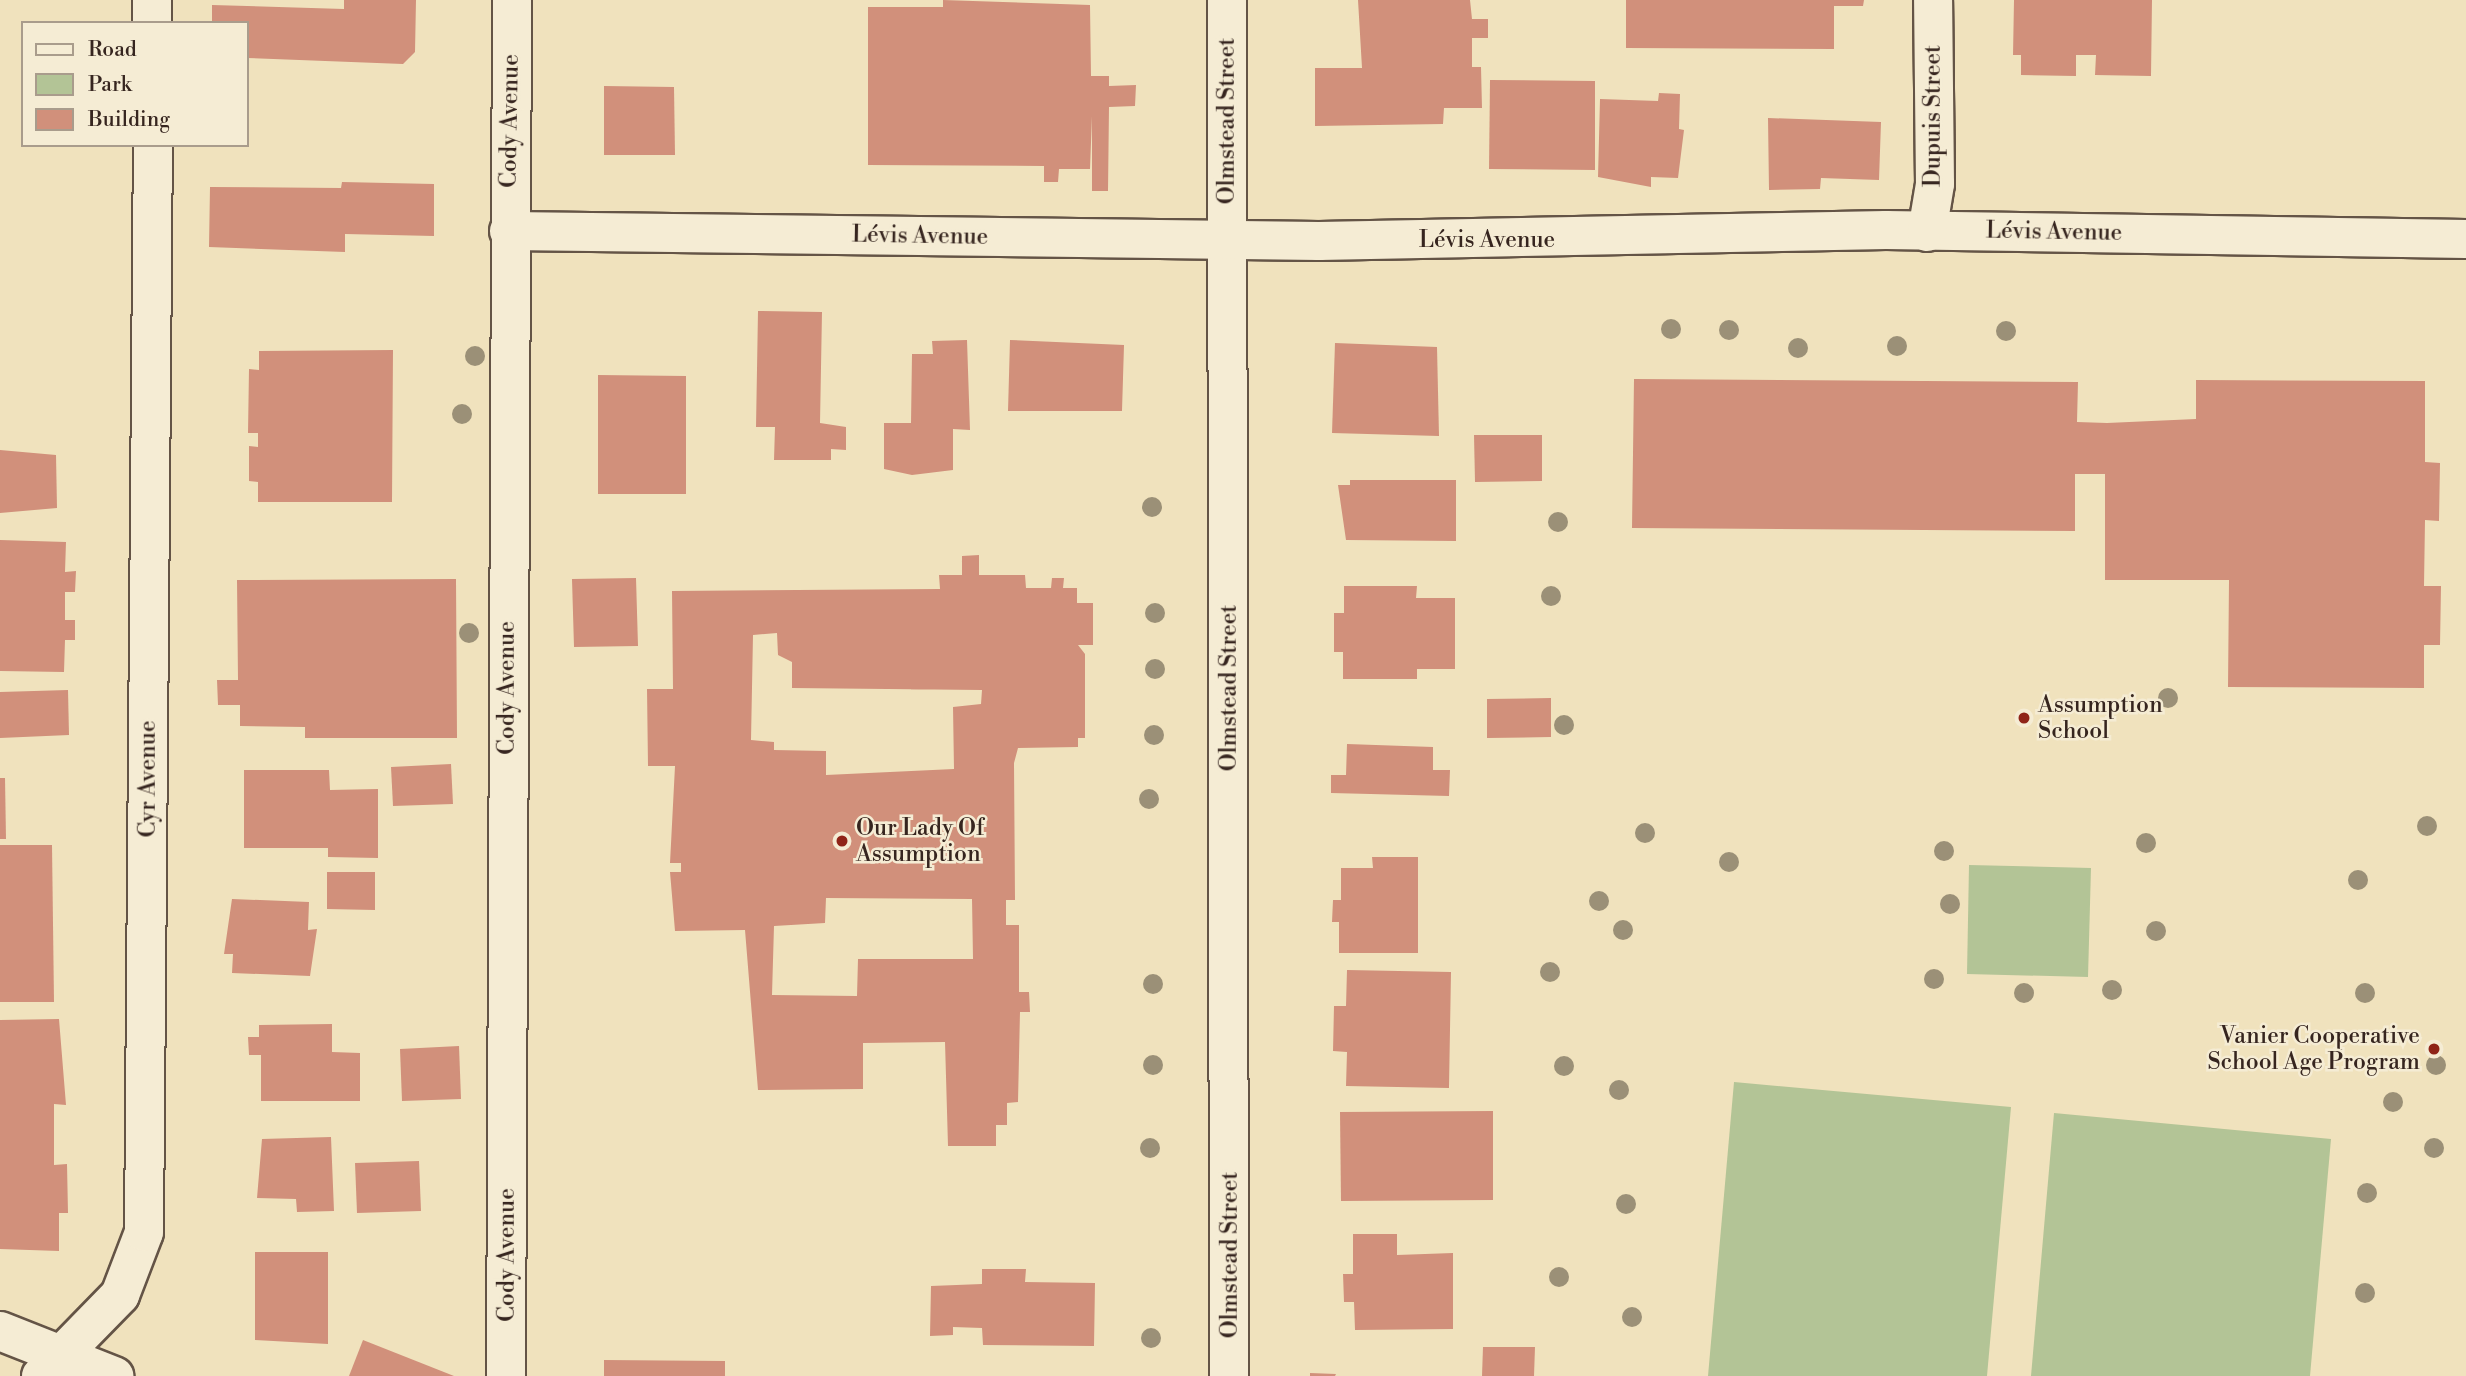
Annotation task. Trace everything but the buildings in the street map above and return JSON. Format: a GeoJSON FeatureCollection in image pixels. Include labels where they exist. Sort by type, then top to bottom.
{"type":"FeatureCollection","features":[{"type":"Feature","properties":{"kind":"street"},"geometry":{"type":"LineString","coordinates":[[152,0],[152,21]]}},
{"type":"Feature","properties":{"kind":"street","name":"Cody Avenue"},"geometry":{"type":"LineString","coordinates":[[506,1376],[512,0]]}},
{"type":"Feature","properties":{"kind":"street","name":"Olmstead Street"},"geometry":{"type":"LineString","coordinates":[[1227,0],[1229,1376]]}},
{"type":"Feature","properties":{"kind":"street","name":"Dupuis Street"},"geometry":{"type":"LineString","coordinates":[[1927,232],[1936,184],[1933,0]]}},
{"type":"Feature","properties":{"kind":"street","name":"Cyr Avenue"},"geometry":{"type":"LineString","coordinates":[[49,1365],[120,1295],[144,1232],[153,147]]}},
{"type":"Feature","properties":{"kind":"street","name":"Lévis Avenue"},"geometry":{"type":"LineString","coordinates":[[509,231],[1227,238],[1927,232],[2466,240]]}},
{"type":"Feature","properties":{"kind":"street"},"geometry":{"type":"LineString","coordinates":[[0,1331],[49,1365],[114,1376]]}},
{"type":"Feature","properties":{"kind":"green space"},"geometry":{"type":"Polygon","coordinates":[[[1969,865],[2091,868],[2088,977],[1967,974],[1969,865]]]}},
{"type":"Feature","properties":{"kind":"green space"},"geometry":{"type":"Polygon","coordinates":[[[1734,1082],[2011,1107],[1987,1376],[1708,1376],[1734,1082]]]}},
{"type":"Feature","properties":{"kind":"green space"},"geometry":{"type":"Polygon","coordinates":[[[2054,1113],[2331,1139],[2310,1376],[2031,1376],[2054,1113]]]}},
{"type":"Feature","properties":{"kind":"place","name":"Assumption School"},"geometry":{"type":"Point","coordinates":[2024,718]}},
{"type":"Feature","properties":{"kind":"place","name":"Our Lady Of Assumption"},"geometry":{"type":"Point","coordinates":[842,841]}},
{"type":"Feature","properties":{"kind":"place","name":"Vanier Cooperative School Age Program"},"geometry":{"type":"Point","coordinates":[2434,1049]}}]}
